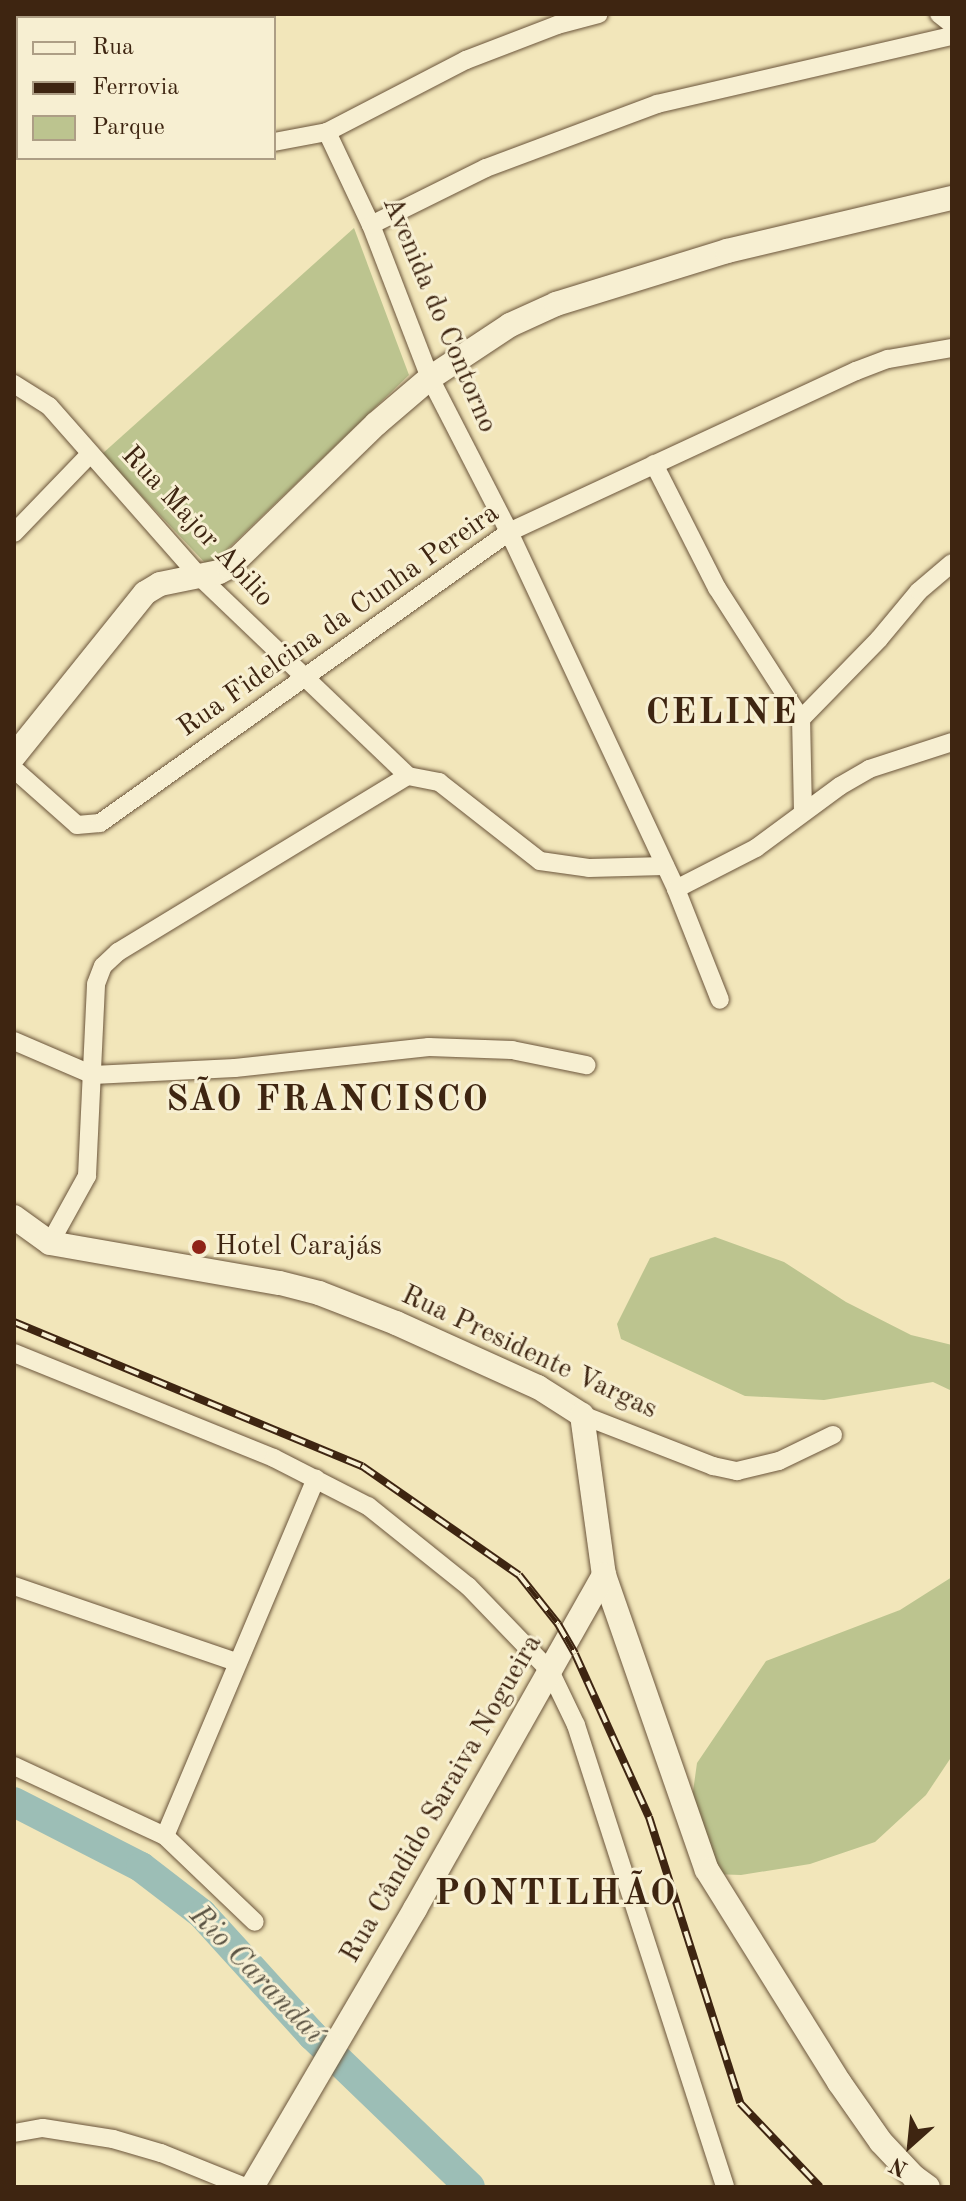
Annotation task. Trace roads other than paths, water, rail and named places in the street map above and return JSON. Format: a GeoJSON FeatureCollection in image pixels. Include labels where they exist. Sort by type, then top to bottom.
{"type":"FeatureCollection","features":[{"type":"Feature","properties":{"kind":"street"},"geometry":{"type":"LineString","coordinates":[[276,142],[327,132],[466,60],[557,25],[599,14]]}},
{"type":"Feature","properties":{"kind":"street"},"geometry":{"type":"LineString","coordinates":[[939,14],[952,24]]}},
{"type":"Feature","properties":{"kind":"street"},"geometry":{"type":"LineString","coordinates":[[14,15],[31,15]]}},
{"type":"Feature","properties":{"kind":"street"},"geometry":{"type":"LineString","coordinates":[[371,225],[486,168],[657,104],[952,36]]}},
{"type":"Feature","properties":{"kind":"street","name":"Avenida do Contorno"},"geometry":{"type":"LineString","coordinates":[[327,132],[371,225],[430,378],[509,532],[676,889],[720,1000]]}},
{"type":"Feature","properties":{"kind":"street"},"geometry":{"type":"LineString","coordinates":[[14,756],[145,593],[160,584],[200,577],[229,567],[376,424],[430,378],[510,325],[556,304],[727,251],[952,198]]}},
{"type":"Feature","properties":{"kind":"street","name":"Rua Fidelcina da Cunha Pereira"},"geometry":{"type":"LineString","coordinates":[[14,769],[77,825],[91,825],[109,818],[302,676],[509,532],[856,371],[888,359],[952,348]]}},
{"type":"Feature","properties":{"kind":"street","name":"Rua Major Abilio"},"geometry":{"type":"LineString","coordinates":[[14,384],[49,406],[200,577],[408,776]]}},
{"type":"Feature","properties":{"kind":"street"},"geometry":{"type":"LineString","coordinates":[[14,533],[90,454]]}},
{"type":"Feature","properties":{"kind":"street"},"geometry":{"type":"LineString","coordinates":[[654,464],[717,588],[801,719],[803,812]]}},
{"type":"Feature","properties":{"kind":"street"},"geometry":{"type":"LineString","coordinates":[[801,719],[879,639],[919,591],[952,563]]}},
{"type":"Feature","properties":{"kind":"street"},"geometry":{"type":"LineString","coordinates":[[676,889],[734,862],[869,769],[952,742]]}},
{"type":"Feature","properties":{"kind":"street"},"geometry":{"type":"LineString","coordinates":[[50,1243],[87,1176],[96,984],[103,966],[118,952],[408,776],[439,782],[540,861],[589,868],[665,866]]}},
{"type":"Feature","properties":{"kind":"street"},"geometry":{"type":"LineString","coordinates":[[14,1041],[93,1075],[235,1068],[429,1047],[512,1050],[586,1065]]}},
{"type":"Feature","properties":{"kind":"street","name":"Rua Presidente Vargas"},"geometry":{"type":"LineString","coordinates":[[14,1217],[50,1243],[280,1283],[319,1293],[396,1323],[524,1381],[582,1415],[700,1462],[737,1471],[768,1465],[833,1435]]}},
{"type":"Feature","properties":{"kind":"street"},"geometry":{"type":"LineString","coordinates":[[14,1353],[316,1479],[368,1506],[468,1586],[550,1671],[576,1725],[725,2187]]}},
{"type":"Feature","properties":{"kind":"street"},"geometry":{"type":"LineString","coordinates":[[582,1415],[604,1575],[707,1870],[839,2082],[881,2142],[914,2177],[928,2187]]}},
{"type":"Feature","properties":{"kind":"street"},"geometry":{"type":"LineString","coordinates":[[165,1836],[316,1479]]}},
{"type":"Feature","properties":{"kind":"street","name":"Rua Cândido Saraiva Nogueira"},"geometry":{"type":"LineString","coordinates":[[252,2187],[604,1575]]}},
{"type":"Feature","properties":{"kind":"street"},"geometry":{"type":"LineString","coordinates":[[14,1586],[236,1662]]}},
{"type":"Feature","properties":{"kind":"street"},"geometry":{"type":"LineString","coordinates":[[14,1766],[165,1836],[255,1922]]}},
{"type":"Feature","properties":{"kind":"street"},"geometry":{"type":"LineString","coordinates":[[14,2133],[43,2128],[113,2139],[161,2153],[245,2187]]}},
{"type":"Feature","properties":{"kind":"waterway","name":"Rio Carandaí"},"geometry":{"type":"LineString","coordinates":[[14,1802],[141,1867],[202,1914],[312,2035],[470,2187]]}},
{"type":"Feature","properties":{"kind":"railway"},"geometry":{"type":"LineString","coordinates":[[14,1322],[362,1466],[519,1575],[558,1624],[575,1654],[649,1817],[740,2103],[820,2187]]}},
{"type":"Feature","properties":{"kind":"place","name":"Hotel Carajás"},"geometry":{"type":"Point","coordinates":[199,1247]}},
{"type":"Feature","properties":{"kind":"district","name":"CELINE"},"geometry":{"type":"Point","coordinates":[722,715]}},
{"type":"Feature","properties":{"kind":"district","name":"SÃO FRANCISCO"},"geometry":{"type":"Point","coordinates":[328,1102]}},
{"type":"Feature","properties":{"kind":"district","name":"PONTILHÃO"},"geometry":{"type":"Point","coordinates":[556,1896]}}]}
